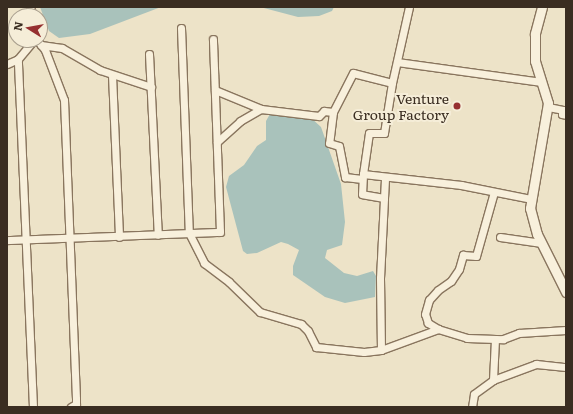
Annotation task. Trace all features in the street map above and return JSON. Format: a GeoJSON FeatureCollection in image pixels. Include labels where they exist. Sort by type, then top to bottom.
{"type":"FeatureCollection","features":[{"type":"Feature","properties":{"kind":"street"},"geometry":{"type":"LineString","coordinates":[[384,198],[362,194],[362,176],[369,133],[384,132],[392,83],[409,7]]}},
{"type":"Feature","properties":{"kind":"street"},"geometry":{"type":"LineString","coordinates":[[542,7],[535,34],[535,61],[546,90],[548,107],[530,208],[542,244],[566,292]]}},
{"type":"Feature","properties":{"kind":"street"},"geometry":{"type":"LineString","coordinates":[[181,28],[189,233],[204,263],[225,278],[260,312],[300,324],[308,331],[316,347],[364,352],[380,350],[438,329]]}},
{"type":"Feature","properties":{"kind":"street"},"geometry":{"type":"LineString","coordinates":[[7,240],[220,232],[213,39]]}},
{"type":"Feature","properties":{"kind":"street"},"geometry":{"type":"LineString","coordinates":[[48,45],[62,48],[80,61],[89,63],[112,75],[151,87]]}},
{"type":"Feature","properties":{"kind":"street"},"geometry":{"type":"LineString","coordinates":[[7,64],[18,59],[27,48]]}},
{"type":"Feature","properties":{"kind":"street"},"geometry":{"type":"LineString","coordinates":[[41,48],[64,100],[76,399],[76,404],[71,407]]}},
{"type":"Feature","properties":{"kind":"street"},"geometry":{"type":"LineString","coordinates":[[149,54],[158,235]]}},
{"type":"Feature","properties":{"kind":"street"},"geometry":{"type":"LineString","coordinates":[[18,59],[33,407]]}},
{"type":"Feature","properties":{"kind":"street"},"geometry":{"type":"LineString","coordinates":[[397,62],[542,82]]}},
{"type":"Feature","properties":{"kind":"street"},"geometry":{"type":"LineString","coordinates":[[392,83],[353,73],[333,112],[330,143],[339,146],[345,177],[385,177],[494,192],[531,199]]}},
{"type":"Feature","properties":{"kind":"street"},"geometry":{"type":"LineString","coordinates":[[112,75],[119,236]]}},
{"type":"Feature","properties":{"kind":"street"},"geometry":{"type":"LineString","coordinates":[[215,90],[261,109],[319,116],[324,111],[333,112]]}},
{"type":"Feature","properties":{"kind":"street"},"geometry":{"type":"LineString","coordinates":[[548,107],[563,110],[562,114],[566,115]]}},
{"type":"Feature","properties":{"kind":"street"},"geometry":{"type":"LineString","coordinates":[[217,142],[240,121],[261,109]]}},
{"type":"Feature","properties":{"kind":"street"},"geometry":{"type":"LineString","coordinates":[[380,350],[380,278],[385,177]]}},
{"type":"Feature","properties":{"kind":"street"},"geometry":{"type":"LineString","coordinates":[[494,192],[476,256],[463,255],[459,269],[451,281],[438,290],[429,300],[426,318],[428,323],[438,329],[467,338],[503,339],[519,333],[566,330]]}},
{"type":"Feature","properties":{"kind":"street"},"geometry":{"type":"LineString","coordinates":[[500,237],[542,244]]}},
{"type":"Feature","properties":{"kind":"street"},"geometry":{"type":"LineString","coordinates":[[493,380],[495,339]]}},
{"type":"Feature","properties":{"kind":"street"},"geometry":{"type":"LineString","coordinates":[[472,407],[474,394],[493,380],[536,364],[566,367]]}},
{"type":"Feature","properties":{"kind":"water"},"geometry":{"type":"Polygon","coordinates":[[[161,7],[90,34],[59,38],[49,31],[48,28],[48,8],[40,8],[161,7]]]}},
{"type":"Feature","properties":{"kind":"water"},"geometry":{"type":"Polygon","coordinates":[[[260,7],[334,7],[332,11],[319,16],[298,17],[260,7]]]}},
{"type":"Feature","properties":{"kind":"water"},"geometry":{"type":"Polygon","coordinates":[[[270,114],[310,117],[321,127],[341,184],[345,222],[342,245],[327,250],[325,258],[344,273],[357,276],[373,271],[376,276],[375,297],[345,303],[325,297],[293,275],[293,266],[299,250],[288,244],[281,242],[257,253],[247,254],[243,251],[226,187],[229,176],[244,165],[257,146],[266,140],[266,121],[270,114]]]}},
{"type":"Feature","properties":{"kind":"place","name":"Venture Group Factory"},"geometry":{"type":"Point","coordinates":[457,106]}}]}
